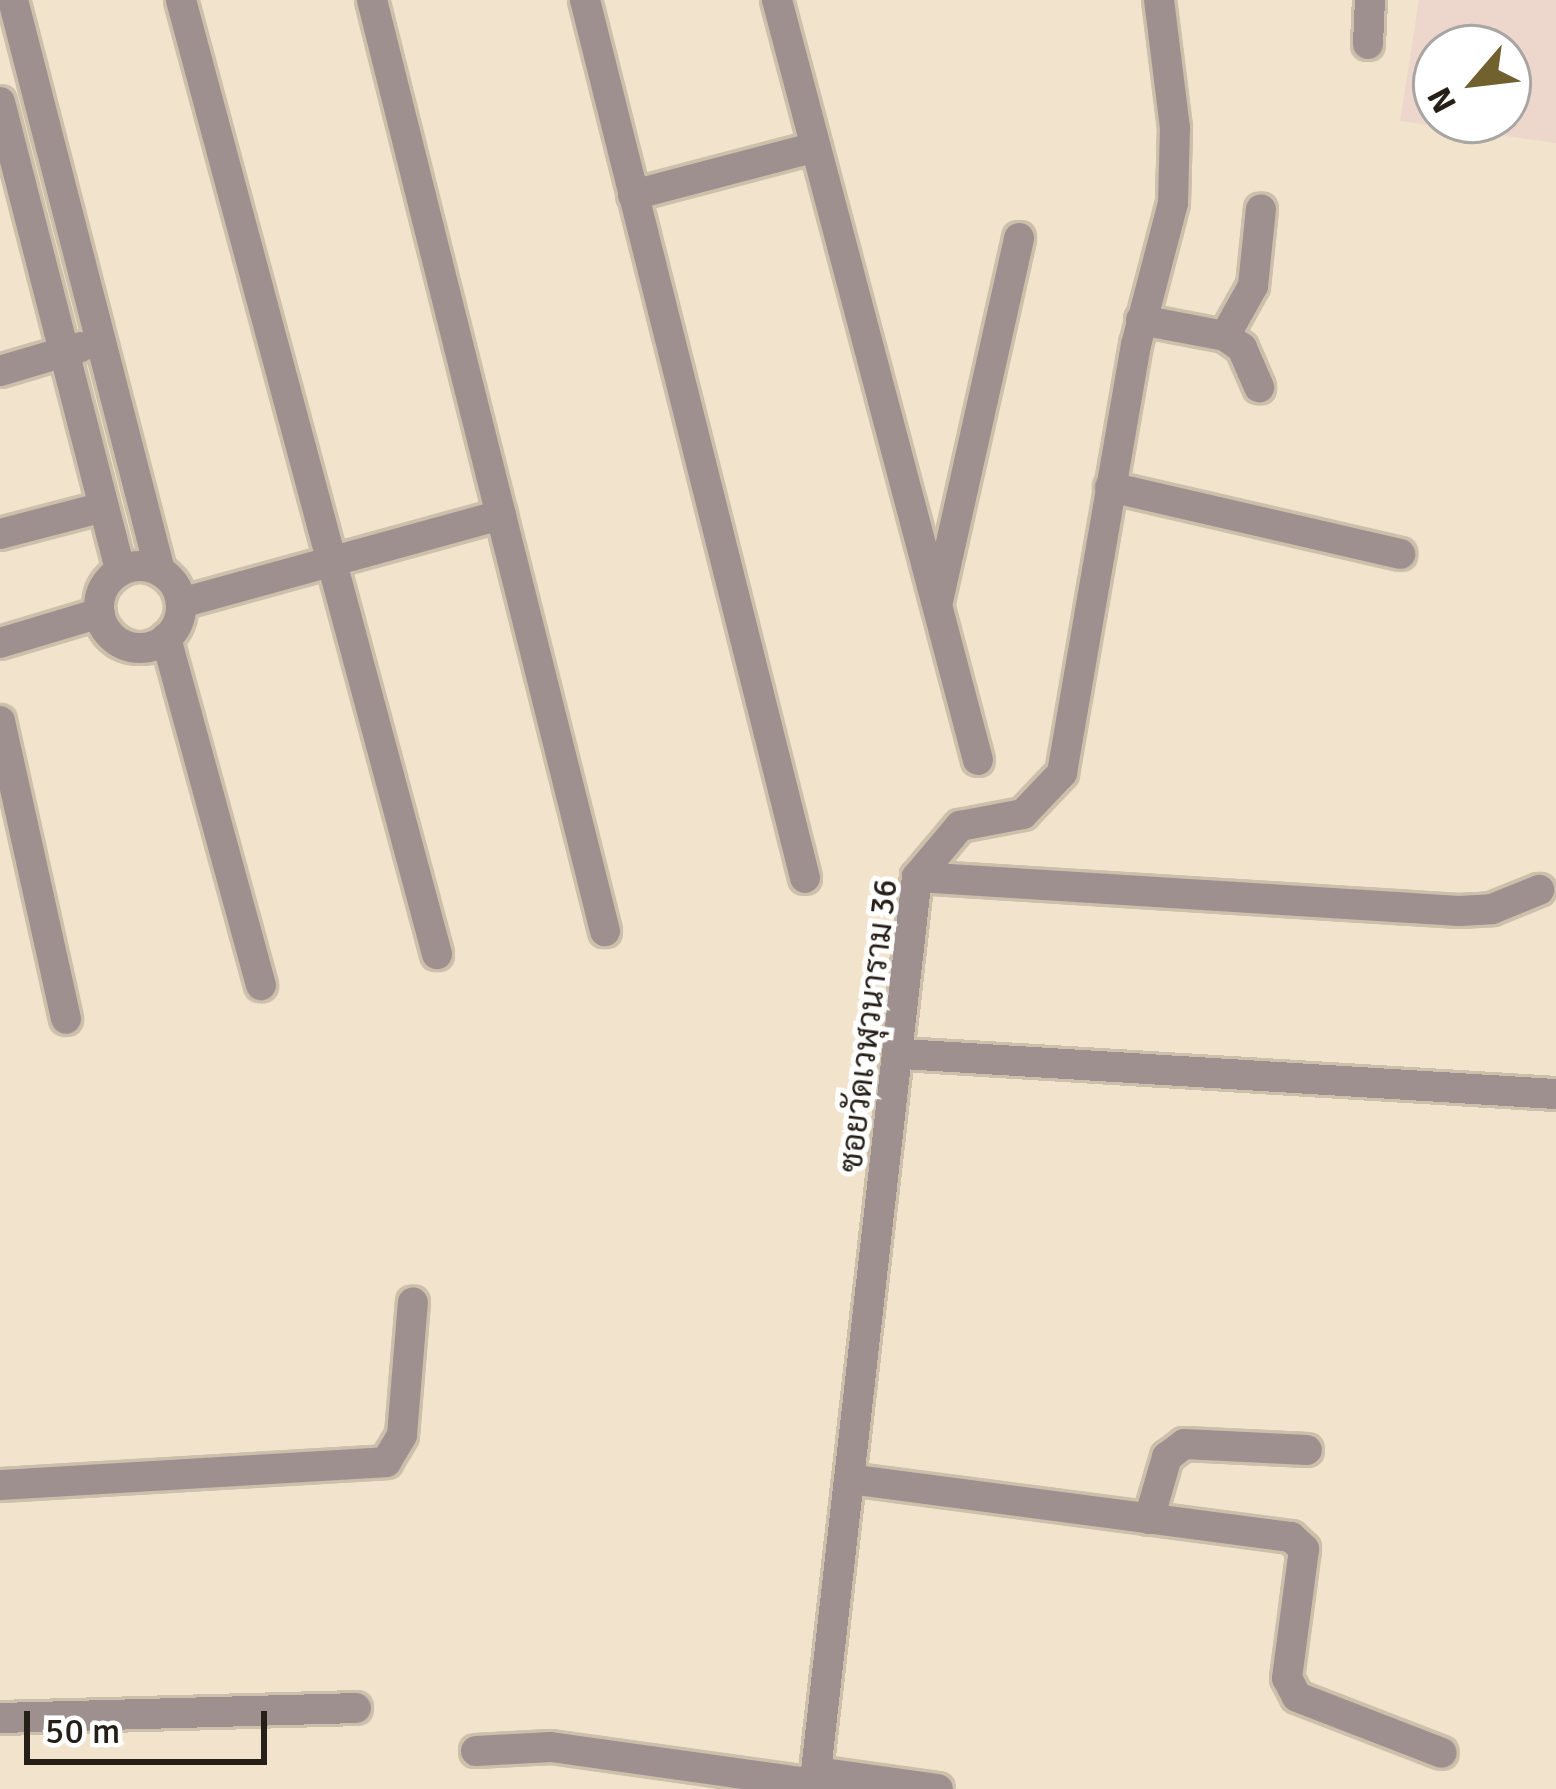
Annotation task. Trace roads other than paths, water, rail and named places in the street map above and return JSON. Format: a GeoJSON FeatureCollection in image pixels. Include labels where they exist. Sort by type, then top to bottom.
{"type":"FeatureCollection","features":[{"type":"Feature","properties":{"kind":"street"},"geometry":{"type":"LineString","coordinates":[[13,0],[160,571],[181,603]]}},
{"type":"Feature","properties":{"kind":"street"},"geometry":{"type":"LineString","coordinates":[[182,0],[436,954]]}},
{"type":"Feature","properties":{"kind":"street"},"geometry":{"type":"LineString","coordinates":[[372,0],[605,931]]}},
{"type":"Feature","properties":{"kind":"street"},"geometry":{"type":"LineString","coordinates":[[585,0],[805,878]]}},
{"type":"Feature","properties":{"kind":"street"},"geometry":{"type":"LineString","coordinates":[[777,0],[978,760]]}},
{"type":"Feature","properties":{"kind":"street","name":"ซอยวัดเวฬุวนาราม 36"},"geometry":{"type":"LineString","coordinates":[[816,1782],[903,1054],[917,877],[960,826],[1023,814],[1062,772],[1141,320],[1173,203],[1175,128],[1159,0]]}},
{"type":"Feature","properties":{"kind":"street"},"geometry":{"type":"LineString","coordinates":[[1368,44],[1370,0]]}},
{"type":"Feature","properties":{"kind":"street"},"geometry":{"type":"LineString","coordinates":[[0,102],[120,571]]}},
{"type":"Feature","properties":{"kind":"street"},"geometry":{"type":"LineString","coordinates":[[634,195],[816,147]]}},
{"type":"Feature","properties":{"kind":"street"},"geometry":{"type":"LineString","coordinates":[[1226,336],[1253,286],[1261,209]]}},
{"type":"Feature","properties":{"kind":"street"},"geometry":{"type":"LineString","coordinates":[[937,606],[1019,238]]}},
{"type":"Feature","properties":{"kind":"street"},"geometry":{"type":"LineString","coordinates":[[1141,320],[1226,336],[1242,349],[1259,387]]}},
{"type":"Feature","properties":{"kind":"street"},"geometry":{"type":"LineString","coordinates":[[0,371],[101,341]]}},
{"type":"Feature","properties":{"kind":"street"},"geometry":{"type":"LineString","coordinates":[[1110,487],[1400,554]]}},
{"type":"Feature","properties":{"kind":"street"},"geometry":{"type":"LineString","coordinates":[[0,534],[104,508]]}},
{"type":"Feature","properties":{"kind":"street"},"geometry":{"type":"LineString","coordinates":[[181,603],[501,515]]}},
{"type":"Feature","properties":{"kind":"street"},"geometry":{"type":"LineString","coordinates":[[160,571],[120,571],[102,592],[100,614],[107,632],[129,647],[166,638]]}},
{"type":"Feature","properties":{"kind":"street"},"geometry":{"type":"LineString","coordinates":[[181,603],[166,638],[261,985]]}},
{"type":"Feature","properties":{"kind":"street"},"geometry":{"type":"LineString","coordinates":[[0,643],[100,614]]}},
{"type":"Feature","properties":{"kind":"street"},"geometry":{"type":"LineString","coordinates":[[0,721],[66,1019]]}},
{"type":"Feature","properties":{"kind":"street"},"geometry":{"type":"LineString","coordinates":[[917,877],[1459,911],[1492,909],[1539,890]]}},
{"type":"Feature","properties":{"kind":"street"},"geometry":{"type":"LineString","coordinates":[[903,1054],[1556,1094]]}},
{"type":"Feature","properties":{"kind":"street"},"geometry":{"type":"LineString","coordinates":[[0,1485],[386,1462],[402,1435],[413,1302]]}},
{"type":"Feature","properties":{"kind":"street"},"geometry":{"type":"LineString","coordinates":[[1149,1519],[1167,1457],[1184,1444],[1307,1450]]}},
{"type":"Feature","properties":{"kind":"street"},"geometry":{"type":"LineString","coordinates":[[849,1479],[1291,1537],[1304,1549],[1287,1678],[1297,1697],[1442,1753]]}},
{"type":"Feature","properties":{"kind":"street"},"geometry":{"type":"LineString","coordinates":[[0,1718],[356,1708]]}},
{"type":"Feature","properties":{"kind":"street"},"geometry":{"type":"LineString","coordinates":[[476,1751],[551,1747],[816,1782],[938,1789]]}}]}
